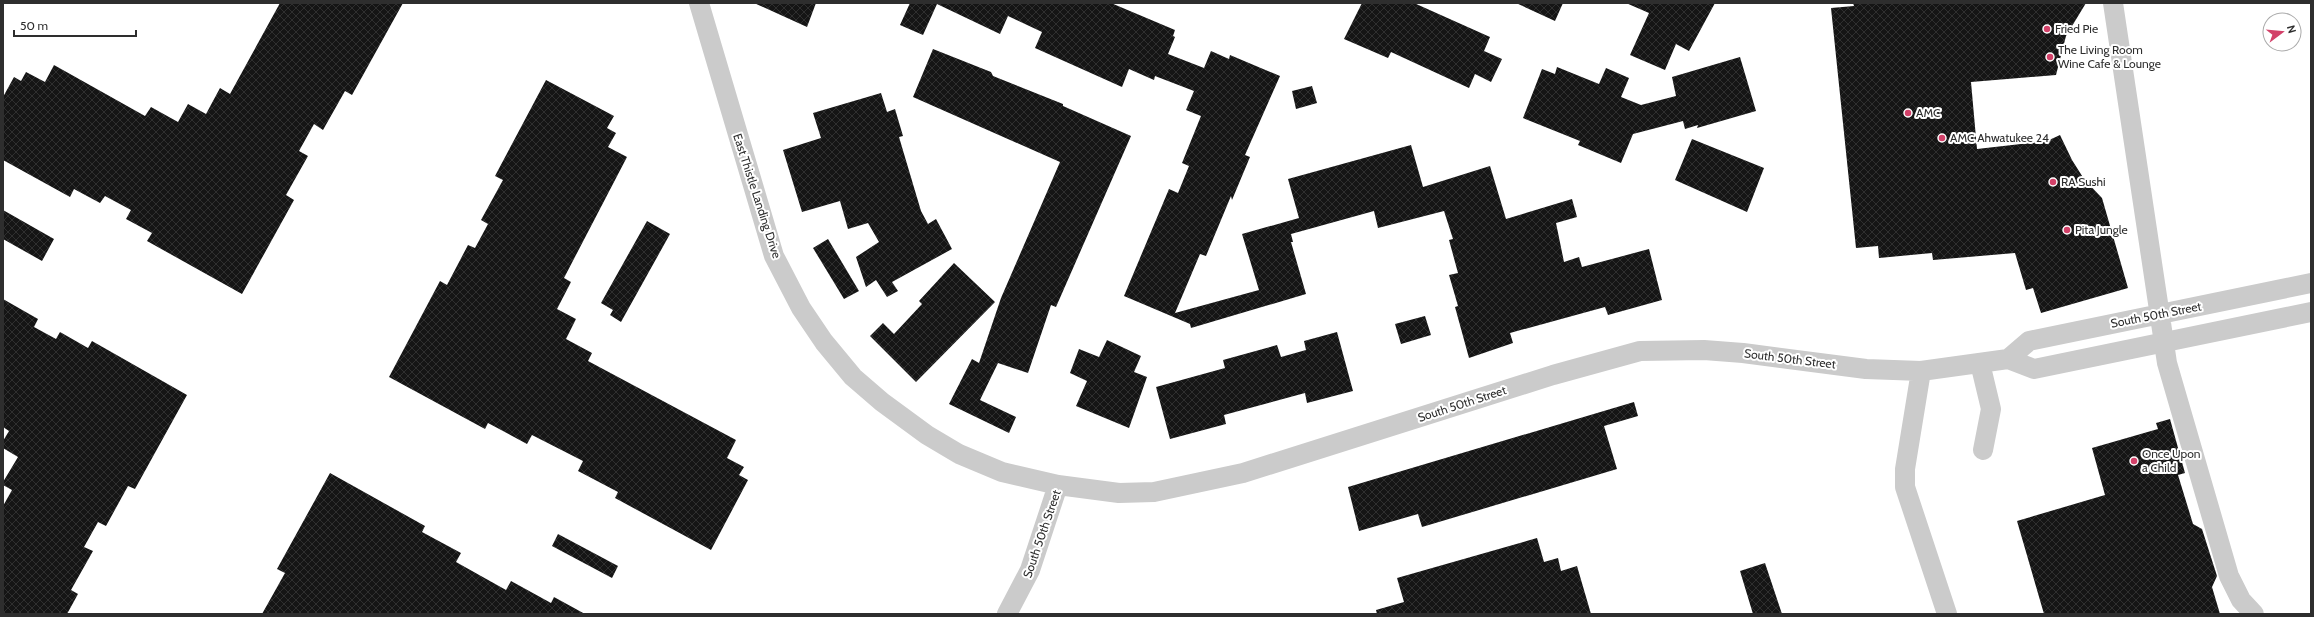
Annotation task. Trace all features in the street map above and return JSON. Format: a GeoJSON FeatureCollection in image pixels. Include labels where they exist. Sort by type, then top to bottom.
{"type":"FeatureCollection","features":[{"type":"Feature","properties":{"kind":"street","name":"East Thistle Landing Drive"},"geometry":{"type":"LineString","coordinates":[[699,3],[774,256],[801,308],[824,342],[853,377],[882,402],[927,435],[959,454],[1002,472],[1058,485]]}},
{"type":"Feature","properties":{"kind":"street"},"geometry":{"type":"LineString","coordinates":[[2113,3],[2168,363],[2229,576],[2241,600],[2254,614]]}},
{"type":"Feature","properties":{"kind":"street","name":"South 50th Street"},"geometry":{"type":"LineString","coordinates":[[2008,359],[2029,341],[2311,283]]}},
{"type":"Feature","properties":{"kind":"street","name":"South 50th Street"},"geometry":{"type":"LineString","coordinates":[[1007,614],[1030,570],[1058,485],[1119,493],[1154,492],[1243,472],[1553,375],[1640,351],[1704,350],[1866,369],[1920,371],[2008,359],[2034,369],[2311,312]]}},
{"type":"Feature","properties":{"kind":"street"},"geometry":{"type":"LineString","coordinates":[[1980,363],[1991,409],[1982,450]]}},
{"type":"Feature","properties":{"kind":"street"},"geometry":{"type":"LineString","coordinates":[[1920,371],[1905,469],[1905,487],[1947,614]]}},
{"type":"Feature","properties":{"kind":"building"},"geometry":{"type":"Polygon","coordinates":[[[280,3],[403,3],[352,95],[345,91],[323,130],[314,124],[299,151],[308,156],[286,195],[294,200],[242,294],[147,241],[152,233],[126,219],[131,210],[105,196],[100,203],[74,189],[70,197],[3,160],[3,97],[14,77],[21,81],[26,72],[45,82],[54,65],[145,116],[151,107],[178,122],[188,104],[206,114],[220,88],[230,94],[280,3]]]}},
{"type":"Feature","properties":{"kind":"building"},"geometry":{"type":"Polygon","coordinates":[[[754,3],[816,3],[807,27],[754,3]]]}},
{"type":"Feature","properties":{"kind":"building"},"geometry":{"type":"Polygon","coordinates":[[[910,3],[1111,3],[1175,30],[1173,36],[1175,37],[1168,54],[1204,68],[1211,51],[1229,59],[1230,55],[1280,76],[1245,155],[1250,157],[1232,200],[1231,196],[1206,256],[1200,254],[1175,313],[1259,290],[1242,234],[1299,218],[1288,179],[1411,145],[1423,187],[1490,166],[1506,219],[1572,199],[1577,217],[1556,223],[1564,262],[1579,257],[1582,267],[1649,249],[1662,300],[1608,315],[1605,307],[1510,333],[1513,343],[1469,358],[1455,307],[1458,306],[1449,275],[1458,273],[1449,240],[1453,239],[1444,211],[1378,228],[1374,211],[1291,234],[1293,242],[1291,242],[1306,294],[1191,328],[1190,324],[1124,296],[1169,189],[1178,193],[1189,166],[1182,163],[1201,116],[1186,110],[1194,91],[1155,76],[1154,80],[1129,69],[1122,87],[1035,48],[1042,32],[1008,16],[1000,34],[937,4],[923,35],[900,25],[910,3]]]}},
{"type":"Feature","properties":{"kind":"building"},"geometry":{"type":"Polygon","coordinates":[[[1362,3],[1414,3],[1490,37],[1484,51],[1502,59],[1491,82],[1475,74],[1469,88],[1391,52],[1388,58],[1344,39],[1362,3]]]}},
{"type":"Feature","properties":{"kind":"building"},"geometry":{"type":"Polygon","coordinates":[[[1516,3],[1563,3],[1555,21],[1516,3]]]}},
{"type":"Feature","properties":{"kind":"building"},"geometry":{"type":"Polygon","coordinates":[[[1626,3],[1715,3],[1689,51],[1676,44],[1665,70],[1630,55],[1649,13],[1626,3]]]}},
{"type":"Feature","properties":{"kind":"building","name":"AMC"},"geometry":{"type":"Polygon","coordinates":[[[1853,3],[2086,3],[2066,36],[2056,75],[1971,82],[1977,149],[2047,141],[2060,135],[2072,160],[2084,179],[2102,198],[2128,288],[2041,313],[2033,288],[2026,290],[2015,253],[1933,260],[1932,253],[1879,258],[1878,246],[1856,248],[1831,8],[1854,6],[1853,3]]]}},
{"type":"Feature","properties":{"kind":"building"},"geometry":{"type":"Polygon","coordinates":[[[933,49],[991,72],[993,76],[1063,104],[1063,106],[1131,136],[1056,307],[1051,305],[1028,373],[998,363],[980,400],[1016,417],[1009,433],[949,404],[972,359],[979,363],[1001,298],[1060,162],[913,97],[933,49]]]}},
{"type":"Feature","properties":{"kind":"building"},"geometry":{"type":"Polygon","coordinates":[[[1740,57],[1756,111],[1697,128],[1698,125],[1685,129],[1683,121],[1633,134],[1621,163],[1578,145],[1580,141],[1523,118],[1542,69],[1555,74],[1557,67],[1599,84],[1606,68],[1629,78],[1621,97],[1641,105],[1676,96],[1672,77],[1740,57]]]}},
{"type":"Feature","properties":{"kind":"building"},"geometry":{"type":"Polygon","coordinates":[[[546,80],[614,116],[607,128],[616,133],[608,147],[627,157],[564,278],[571,282],[557,309],[576,319],[566,339],[592,353],[588,361],[736,440],[727,458],[744,467],[739,475],[748,480],[711,550],[615,498],[618,492],[578,471],[583,461],[532,435],[527,444],[488,423],[485,429],[389,377],[440,281],[447,285],[468,245],[475,248],[488,224],[481,220],[503,180],[495,176],[546,80]]]}},
{"type":"Feature","properties":{"kind":"building"},"geometry":{"type":"Polygon","coordinates":[[[1312,86],[1317,103],[1296,109],[1292,91],[1312,86]]]}},
{"type":"Feature","properties":{"kind":"building"},"geometry":{"type":"Polygon","coordinates":[[[881,93],[887,112],[895,109],[903,136],[899,137],[921,211],[928,224],[936,219],[952,249],[892,282],[898,291],[887,297],[876,280],[866,287],[856,257],[879,242],[868,223],[848,229],[840,201],[802,212],[783,150],[821,138],[813,113],[881,93]]]}},
{"type":"Feature","properties":{"kind":"building"},"geometry":{"type":"Polygon","coordinates":[[[1692,139],[1764,168],[1747,212],[1675,180],[1692,139]]]}},
{"type":"Feature","properties":{"kind":"building"},"geometry":{"type":"Polygon","coordinates":[[[3,210],[54,239],[42,261],[3,239],[3,210]]]}},
{"type":"Feature","properties":{"kind":"building"},"geometry":{"type":"Polygon","coordinates":[[[647,221],[670,234],[621,322],[610,315],[613,310],[601,303],[647,221]]]}},
{"type":"Feature","properties":{"kind":"building"},"geometry":{"type":"Polygon","coordinates":[[[828,239],[859,291],[844,299],[813,248],[828,239]]]}},
{"type":"Feature","properties":{"kind":"building"},"geometry":{"type":"Polygon","coordinates":[[[954,263],[995,302],[916,382],[870,336],[883,323],[894,334],[922,304],[919,301],[954,263]]]}},
{"type":"Feature","properties":{"kind":"building"},"geometry":{"type":"Polygon","coordinates":[[[3,299],[38,319],[34,327],[56,339],[60,332],[88,348],[92,341],[187,395],[135,489],[128,486],[106,526],[98,522],[84,547],[93,551],[71,590],[78,594],[67,614],[3,614],[3,506],[12,490],[3,485],[3,482],[18,457],[3,448],[3,441],[9,431],[3,427],[3,299]]]}},
{"type":"Feature","properties":{"kind":"building"},"geometry":{"type":"Polygon","coordinates":[[[1425,316],[1431,335],[1401,344],[1395,324],[1425,316]]]}},
{"type":"Feature","properties":{"kind":"building"},"geometry":{"type":"Polygon","coordinates":[[[1337,332],[1353,391],[1307,403],[1305,393],[1224,415],[1226,424],[1170,439],[1156,387],[1225,368],[1223,360],[1277,345],[1281,357],[1306,350],[1304,341],[1337,332]]]}},
{"type":"Feature","properties":{"kind":"building"},"geometry":{"type":"Polygon","coordinates":[[[1107,340],[1141,356],[1134,372],[1147,377],[1129,428],[1076,406],[1087,381],[1070,373],[1079,349],[1099,357],[1107,340]]]}},
{"type":"Feature","properties":{"kind":"building"},"geometry":{"type":"Polygon","coordinates":[[[1634,402],[1638,416],[1604,426],[1617,469],[1422,527],[1418,514],[1359,531],[1348,487],[1634,402]]]}},
{"type":"Feature","properties":{"kind":"building"},"geometry":{"type":"Polygon","coordinates":[[[2170,419],[2185,473],[2178,475],[2193,524],[2202,529],[2217,576],[2212,587],[2220,614],[2044,614],[2017,521],[2105,495],[2092,448],[2158,429],[2156,423],[2170,419]]]}},
{"type":"Feature","properties":{"kind":"building"},"geometry":{"type":"Polygon","coordinates":[[[330,473],[425,526],[422,532],[461,553],[456,562],[506,590],[511,581],[551,603],[554,597],[585,614],[262,614],[285,573],[277,569],[330,473]]]}},
{"type":"Feature","properties":{"kind":"building"},"geometry":{"type":"Polygon","coordinates":[[[558,534],[618,566],[612,578],[552,546],[558,534]]]}},
{"type":"Feature","properties":{"kind":"building"},"geometry":{"type":"Polygon","coordinates":[[[1537,538],[1544,562],[1558,558],[1561,571],[1577,566],[1591,614],[1377,614],[1376,610],[1404,602],[1397,578],[1537,538]]]}},
{"type":"Feature","properties":{"kind":"building"},"geometry":{"type":"Polygon","coordinates":[[[1765,563],[1782,614],[1753,614],[1740,571],[1765,563]]]}},
{"type":"Feature","properties":{"kind":"place","name":"Fried Pie"},"geometry":{"type":"Point","coordinates":[2047,29]}},
{"type":"Feature","properties":{"kind":"place","name":"The Living Room Wine Cafe & Lounge"},"geometry":{"type":"Point","coordinates":[2050,57]}},
{"type":"Feature","properties":{"kind":"place","name":"AMC"},"geometry":{"type":"Point","coordinates":[1908,113]}},
{"type":"Feature","properties":{"kind":"place","name":"AMC Ahwatukee 24"},"geometry":{"type":"Point","coordinates":[1942,138]}},
{"type":"Feature","properties":{"kind":"place","name":"RA Sushi"},"geometry":{"type":"Point","coordinates":[2053,182]}},
{"type":"Feature","properties":{"kind":"place","name":"Pita Jungle"},"geometry":{"type":"Point","coordinates":[2067,230]}},
{"type":"Feature","properties":{"kind":"place","name":"Once Upon a Child"},"geometry":{"type":"Point","coordinates":[2134,461]}}]}
